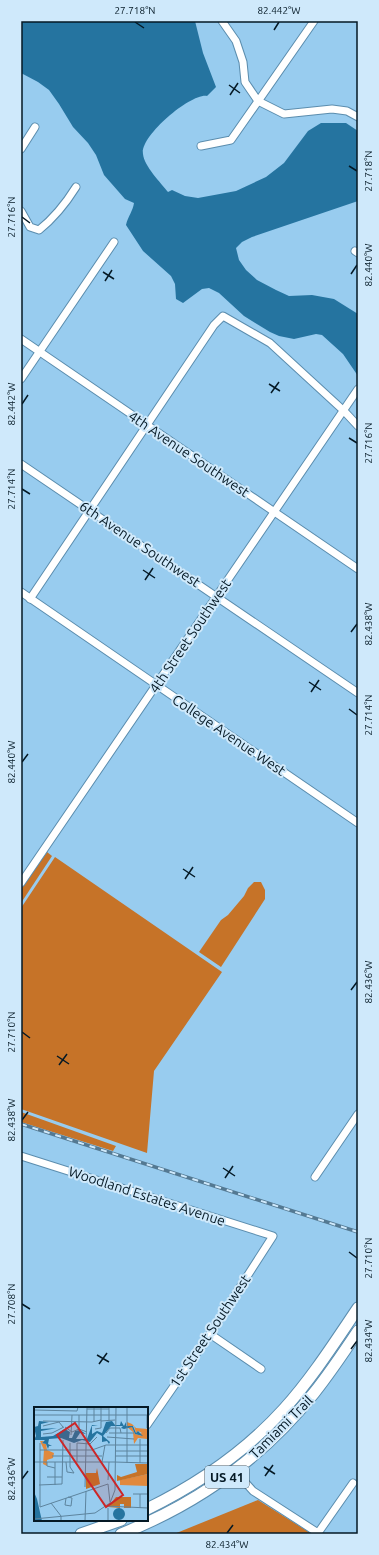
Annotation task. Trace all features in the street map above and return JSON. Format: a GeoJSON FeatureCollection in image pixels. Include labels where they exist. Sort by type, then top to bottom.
{"type":"FeatureCollection","features":[{"type":"Feature","properties":{"kind":"main road","name":"Tamiami Trail"},"geometry":{"type":"LineString","coordinates":[[148,1508],[205,1477],[227,1461],[268,1426],[304,1385],[358,1308]]}},
{"type":"Feature","properties":{"kind":"main road","name":"Tamiami Trail"},"geometry":{"type":"LineString","coordinates":[[120,1534],[162,1516],[187,1503],[235,1471],[267,1444],[315,1392],[358,1331]]}},
{"type":"Feature","properties":{"kind":"main road"},"geometry":{"type":"LineString","coordinates":[[81,1534],[118,1521]]}},
{"type":"Feature","properties":{"kind":"street"},"geometry":{"type":"LineString","coordinates":[[222,21],[236,41],[243,62],[245,82],[258,101],[284,114],[332,109],[347,111],[358,117]]}},
{"type":"Feature","properties":{"kind":"street"},"geometry":{"type":"LineString","coordinates":[[201,146],[231,140],[314,21]]}},
{"type":"Feature","properties":{"kind":"street"},"geometry":{"type":"LineString","coordinates":[[21,148],[35,127]]}},
{"type":"Feature","properties":{"kind":"street"},"geometry":{"type":"LineString","coordinates":[[21,211],[30,227],[39,230],[66,202],[76,187]]}},
{"type":"Feature","properties":{"kind":"street"},"geometry":{"type":"LineString","coordinates":[[21,380],[114,242]]}},
{"type":"Feature","properties":{"kind":"street"},"geometry":{"type":"LineString","coordinates":[[30,599],[214,325],[223,316],[270,343],[344,410],[358,426]]}},
{"type":"Feature","properties":{"kind":"street","name":"4th Avenue Southwest"},"geometry":{"type":"LineString","coordinates":[[21,339],[358,569]]}},
{"type":"Feature","properties":{"kind":"street","name":"4th Street Southwest"},"geometry":{"type":"LineString","coordinates":[[21,883],[358,389]]}},
{"type":"Feature","properties":{"kind":"street","name":"6th Avenue Southwest"},"geometry":{"type":"LineString","coordinates":[[21,464],[358,693]]}},
{"type":"Feature","properties":{"kind":"street","name":"College Avenue West"},"geometry":{"type":"LineString","coordinates":[[21,592],[358,823]]}},
{"type":"Feature","properties":{"kind":"street"},"geometry":{"type":"LineString","coordinates":[[314,1177],[358,1114]]}},
{"type":"Feature","properties":{"kind":"street","name":"Woodland Estates Avenue"},"geometry":{"type":"LineString","coordinates":[[21,1156],[272,1236]]}},
{"type":"Feature","properties":{"kind":"street","name":"1st Street Southwest"},"geometry":{"type":"LineString","coordinates":[[148,1424],[210,1334],[272,1236]]}},
{"type":"Feature","properties":{"kind":"street"},"geometry":{"type":"LineString","coordinates":[[210,1334],[261,1370]]}},
{"type":"Feature","properties":{"kind":"street"},"geometry":{"type":"LineString","coordinates":[[235,1471],[252,1491],[318,1533],[353,1483]]}},
{"type":"Feature","properties":{"kind":"shaded area"},"geometry":{"type":"Polygon","coordinates":[[[47,852],[52,856],[21,903],[21,889],[47,852]]]}},
{"type":"Feature","properties":{"kind":"shaded area"},"geometry":{"type":"Polygon","coordinates":[[[55,857],[222,972],[154,1071],[147,1153],[21,1109],[21,908],[55,857]]]}},
{"type":"Feature","properties":{"kind":"shaded area"},"geometry":{"type":"Polygon","coordinates":[[[254,882],[261,882],[265,890],[265,899],[221,967],[199,952],[221,920],[228,915],[254,882]]]}},
{"type":"Feature","properties":{"kind":"shaded area"},"geometry":{"type":"Polygon","coordinates":[[[21,1112],[116,1146],[113,1151],[21,1122],[21,1112]]]}},
{"type":"Feature","properties":{"kind":"shaded area"},"geometry":{"type":"Polygon","coordinates":[[[258,1500],[312,1534],[174,1534],[258,1500]]]}},
{"type":"Feature","properties":{"kind":"water"},"geometry":{"type":"Polygon","coordinates":[[[21,21],[195,21],[203,53],[216,87],[207,96],[190,101],[168,117],[149,137],[144,146],[143,154],[146,164],[168,192],[172,190],[185,196],[198,198],[236,191],[266,177],[284,163],[308,131],[321,123],[346,123],[358,131],[358,201],[252,237],[242,242],[236,248],[239,260],[246,270],[257,280],[289,296],[312,295],[334,299],[358,314],[358,376],[343,354],[322,335],[316,334],[294,339],[279,336],[244,316],[219,293],[209,288],[202,289],[183,303],[176,299],[175,284],[171,276],[143,251],[126,225],[134,203],[125,199],[104,175],[96,155],[88,143],[73,127],[49,90],[21,73],[21,21]]]}},
{"type":"Feature","properties":{"kind":"railway"},"geometry":{"type":"LineString","coordinates":[[21,1124],[358,1232]]}}]}
